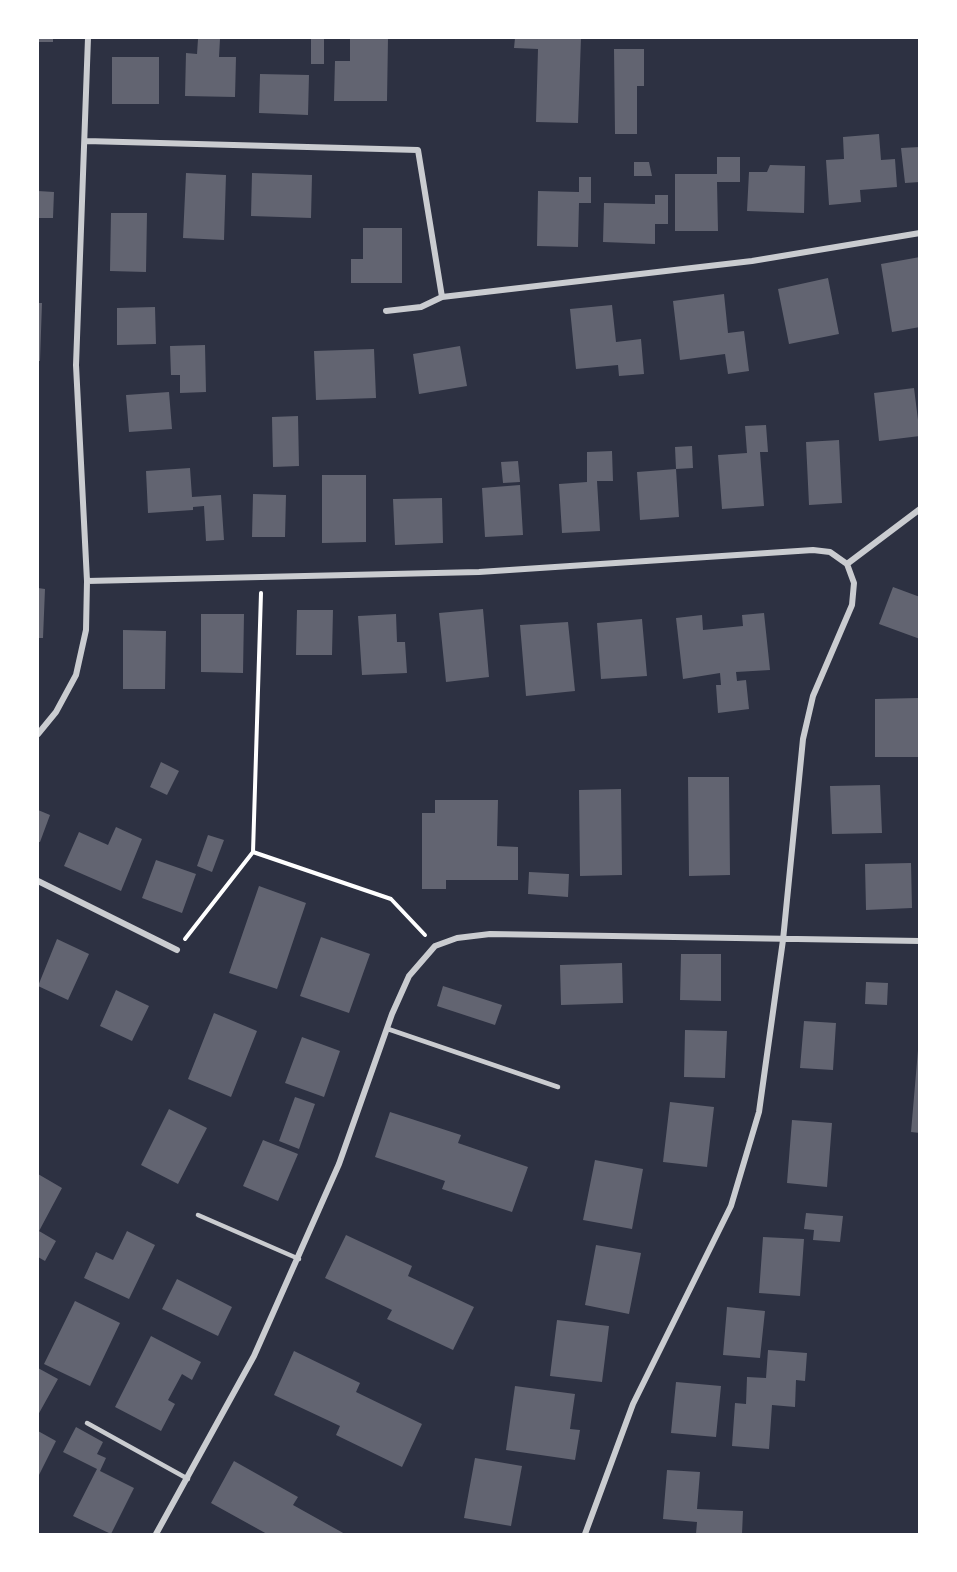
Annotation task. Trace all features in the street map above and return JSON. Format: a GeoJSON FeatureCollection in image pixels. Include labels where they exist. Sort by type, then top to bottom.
{"type":"FeatureCollection","features":[{"type":"Feature","properties":{"kind":"street"},"geometry":{"type":"LineString","coordinates":[[38,734],[56,712],[76,675],[86,630],[87,581],[76,365],[88,38]]}},
{"type":"Feature","properties":{"kind":"street"},"geometry":{"type":"LineString","coordinates":[[86,141],[418,150],[442,297]]}},
{"type":"Feature","properties":{"kind":"street"},"geometry":{"type":"LineString","coordinates":[[386,311],[421,308],[442,297],[752,261],[920,233]]}},
{"type":"Feature","properties":{"kind":"street"},"geometry":{"type":"LineString","coordinates":[[847,564],[920,509]]}},
{"type":"Feature","properties":{"kind":"street"},"geometry":{"type":"LineString","coordinates":[[87,581],[479,572],[813,550],[830,552],[847,564],[854,583],[852,605],[813,696],[802,739],[783,940],[759,1112],[731,1206],[633,1404],[585,1534]]}},
{"type":"Feature","properties":{"kind":"street"},"geometry":{"type":"LineString","coordinates":[[38,881],[177,950]]}},
{"type":"Feature","properties":{"kind":"street"},"geometry":{"type":"LineString","coordinates":[[156,1534],[254,1356],[299,1259],[339,1164],[388,1029],[410,976],[435,946],[457,938],[490,934],[920,941]]}},
{"type":"Feature","properties":{"kind":"lane"},"geometry":{"type":"LineString","coordinates":[[388,1029],[558,1087]]}},
{"type":"Feature","properties":{"kind":"lane"},"geometry":{"type":"LineString","coordinates":[[198,1215],[299,1259]]}},
{"type":"Feature","properties":{"kind":"lane"},"geometry":{"type":"LineString","coordinates":[[87,1423],[188,1479]]}},
{"type":"Feature","properties":{"kind":"path"},"geometry":{"type":"LineString","coordinates":[[177,950],[253,852],[261,577]]}},
{"type":"Feature","properties":{"kind":"path"},"geometry":{"type":"LineString","coordinates":[[253,852],[391,899],[435,946]]}},
{"type":"Feature","properties":{"kind":"building"},"geometry":{"type":"Polygon","coordinates":[[[38,38],[53,38],[53,42],[38,42],[38,38]]]}},
{"type":"Feature","properties":{"kind":"building"},"geometry":{"type":"Polygon","coordinates":[[[311,38],[324,38],[324,64],[311,64],[311,38]]]}},
{"type":"Feature","properties":{"kind":"building"},"geometry":{"type":"Polygon","coordinates":[[[350,38],[388,38],[387,101],[334,101],[335,61],[350,61],[350,38]]]}},
{"type":"Feature","properties":{"kind":"building"},"geometry":{"type":"Polygon","coordinates":[[[515,38],[581,38],[578,123],[536,122],[538,49],[514,48],[515,38]]]}},
{"type":"Feature","properties":{"kind":"building"},"geometry":{"type":"Polygon","coordinates":[[[198,39],[220,39],[219,57],[236,57],[235,97],[185,96],[186,53],[197,54],[198,39]]]}},
{"type":"Feature","properties":{"kind":"building"},"geometry":{"type":"Polygon","coordinates":[[[614,49],[644,49],[644,86],[637,86],[637,134],[615,134],[614,49]]]}},
{"type":"Feature","properties":{"kind":"building"},"geometry":{"type":"Polygon","coordinates":[[[112,57],[159,57],[159,104],[112,104],[112,57]]]}},
{"type":"Feature","properties":{"kind":"building"},"geometry":{"type":"Polygon","coordinates":[[[260,74],[309,75],[308,115],[259,113],[260,74]]]}},
{"type":"Feature","properties":{"kind":"building"},"geometry":{"type":"Polygon","coordinates":[[[879,134],[881,160],[895,159],[897,187],[860,190],[861,202],[829,205],[826,160],[844,159],[843,137],[879,134]]]}},
{"type":"Feature","properties":{"kind":"building"},"geometry":{"type":"Polygon","coordinates":[[[920,147],[920,182],[905,183],[901,148],[920,147]]]}},
{"type":"Feature","properties":{"kind":"building"},"geometry":{"type":"Polygon","coordinates":[[[717,157],[740,157],[740,182],[717,182],[718,231],[675,231],[675,174],[717,174],[717,157]]]}},
{"type":"Feature","properties":{"kind":"building"},"geometry":{"type":"Polygon","coordinates":[[[634,162],[649,162],[652,176],[634,176],[634,162]]]}},
{"type":"Feature","properties":{"kind":"building"},"geometry":{"type":"Polygon","coordinates":[[[770,165],[805,166],[804,213],[747,211],[749,172],[767,172],[770,165]]]}},
{"type":"Feature","properties":{"kind":"building"},"geometry":{"type":"Polygon","coordinates":[[[186,173],[226,175],[224,240],[183,238],[186,173]]]}},
{"type":"Feature","properties":{"kind":"building"},"geometry":{"type":"Polygon","coordinates":[[[252,173],[312,175],[311,218],[251,216],[252,173]]]}},
{"type":"Feature","properties":{"kind":"building"},"geometry":{"type":"Polygon","coordinates":[[[579,177],[591,177],[591,203],[579,203],[578,247],[537,246],[538,191],[579,192],[579,177]]]}},
{"type":"Feature","properties":{"kind":"building"},"geometry":{"type":"Polygon","coordinates":[[[38,191],[54,192],[53,218],[38,218],[38,191]]]}},
{"type":"Feature","properties":{"kind":"building"},"geometry":{"type":"Polygon","coordinates":[[[655,195],[668,195],[668,224],[655,224],[655,244],[603,242],[604,203],[655,204],[655,195]]]}},
{"type":"Feature","properties":{"kind":"building"},"geometry":{"type":"Polygon","coordinates":[[[111,213],[147,213],[146,272],[110,271],[111,213]]]}},
{"type":"Feature","properties":{"kind":"building"},"geometry":{"type":"Polygon","coordinates":[[[363,228],[402,228],[402,283],[351,283],[351,259],[363,259],[363,228]]]}},
{"type":"Feature","properties":{"kind":"building"},"geometry":{"type":"Polygon","coordinates":[[[920,257],[920,327],[892,332],[881,264],[920,257]]]}},
{"type":"Feature","properties":{"kind":"building"},"geometry":{"type":"Polygon","coordinates":[[[828,278],[839,334],[789,344],[778,289],[828,278]]]}},
{"type":"Feature","properties":{"kind":"building"},"geometry":{"type":"Polygon","coordinates":[[[724,294],[728,333],[744,331],[749,371],[728,374],[725,354],[680,360],[673,301],[724,294]]]}},
{"type":"Feature","properties":{"kind":"building"},"geometry":{"type":"Polygon","coordinates":[[[38,303],[42,303],[40,361],[38,361],[38,303]]]}},
{"type":"Feature","properties":{"kind":"building"},"geometry":{"type":"Polygon","coordinates":[[[612,305],[616,342],[641,339],[644,374],[619,376],[618,365],[576,369],[570,309],[612,305]]]}},
{"type":"Feature","properties":{"kind":"building"},"geometry":{"type":"Polygon","coordinates":[[[155,307],[156,344],[117,345],[117,308],[155,307]]]}},
{"type":"Feature","properties":{"kind":"building"},"geometry":{"type":"Polygon","coordinates":[[[205,345],[206,392],[180,393],[180,375],[171,375],[170,346],[205,345]]]}},
{"type":"Feature","properties":{"kind":"building"},"geometry":{"type":"Polygon","coordinates":[[[460,346],[467,386],[419,394],[413,354],[460,346]]]}},
{"type":"Feature","properties":{"kind":"building"},"geometry":{"type":"Polygon","coordinates":[[[374,349],[376,398],[316,400],[314,351],[374,349]]]}},
{"type":"Feature","properties":{"kind":"building"},"geometry":{"type":"Polygon","coordinates":[[[914,388],[920,436],[879,441],[874,393],[914,388]]]}},
{"type":"Feature","properties":{"kind":"building"},"geometry":{"type":"Polygon","coordinates":[[[169,392],[172,429],[129,432],[126,395],[169,392]]]}},
{"type":"Feature","properties":{"kind":"building"},"geometry":{"type":"Polygon","coordinates":[[[298,416],[299,466],[273,467],[272,417],[298,416]]]}},
{"type":"Feature","properties":{"kind":"building"},"geometry":{"type":"Polygon","coordinates":[[[766,425],[768,452],[760,452],[764,506],[722,509],[718,455],[747,453],[745,426],[766,425]]]}},
{"type":"Feature","properties":{"kind":"building"},"geometry":{"type":"Polygon","coordinates":[[[839,440],[842,503],[809,505],[806,442],[839,440]]]}},
{"type":"Feature","properties":{"kind":"building"},"geometry":{"type":"Polygon","coordinates":[[[692,446],[693,468],[676,469],[675,447],[692,446]]]}},
{"type":"Feature","properties":{"kind":"building"},"geometry":{"type":"Polygon","coordinates":[[[612,451],[613,481],[597,481],[600,531],[562,533],[559,484],[587,482],[587,452],[612,451]]]}},
{"type":"Feature","properties":{"kind":"building"},"geometry":{"type":"Polygon","coordinates":[[[518,461],[520,482],[503,483],[501,462],[518,461]]]}},
{"type":"Feature","properties":{"kind":"building"},"geometry":{"type":"Polygon","coordinates":[[[190,468],[192,497],[221,495],[224,540],[206,541],[204,506],[193,507],[193,510],[148,513],[146,471],[190,468]]]}},
{"type":"Feature","properties":{"kind":"building"},"geometry":{"type":"Polygon","coordinates":[[[676,469],[679,517],[640,520],[637,472],[676,469]]]}},
{"type":"Feature","properties":{"kind":"building"},"geometry":{"type":"Polygon","coordinates":[[[322,475],[366,475],[366,542],[322,543],[322,475]]]}},
{"type":"Feature","properties":{"kind":"building"},"geometry":{"type":"Polygon","coordinates":[[[520,485],[523,535],[485,537],[482,488],[520,485]]]}},
{"type":"Feature","properties":{"kind":"building"},"geometry":{"type":"Polygon","coordinates":[[[253,494],[286,495],[285,537],[252,537],[253,494]]]}},
{"type":"Feature","properties":{"kind":"building"},"geometry":{"type":"Polygon","coordinates":[[[442,498],[443,543],[395,545],[393,499],[442,498]]]}},
{"type":"Feature","properties":{"kind":"building"},"geometry":{"type":"Polygon","coordinates":[[[893,587],[920,597],[920,639],[879,624],[893,587]]]}},
{"type":"Feature","properties":{"kind":"building"},"geometry":{"type":"Polygon","coordinates":[[[38,588],[45,589],[43,638],[38,638],[38,588]]]}},
{"type":"Feature","properties":{"kind":"building"},"geometry":{"type":"Polygon","coordinates":[[[483,609],[489,677],[446,682],[439,613],[483,609]]]}},
{"type":"Feature","properties":{"kind":"building"},"geometry":{"type":"Polygon","coordinates":[[[297,610],[333,610],[332,655],[296,655],[297,610]]]}},
{"type":"Feature","properties":{"kind":"building"},"geometry":{"type":"Polygon","coordinates":[[[764,613],[770,670],[736,672],[737,681],[746,680],[749,709],[718,713],[716,685],[721,685],[720,673],[683,679],[676,618],[702,615],[703,630],[743,626],[742,615],[764,613]]]}},
{"type":"Feature","properties":{"kind":"building"},"geometry":{"type":"Polygon","coordinates":[[[201,614],[244,614],[243,673],[201,672],[201,614]]]}},
{"type":"Feature","properties":{"kind":"building"},"geometry":{"type":"Polygon","coordinates":[[[396,614],[397,642],[405,642],[407,673],[362,675],[358,616],[396,614]]]}},
{"type":"Feature","properties":{"kind":"building"},"geometry":{"type":"Polygon","coordinates":[[[642,619],[647,676],[601,679],[597,623],[642,619]]]}},
{"type":"Feature","properties":{"kind":"building"},"geometry":{"type":"Polygon","coordinates":[[[568,622],[575,691],[526,696],[520,625],[568,622]]]}},
{"type":"Feature","properties":{"kind":"building"},"geometry":{"type":"Polygon","coordinates":[[[123,630],[166,631],[165,689],[123,689],[123,630]]]}},
{"type":"Feature","properties":{"kind":"building"},"geometry":{"type":"Polygon","coordinates":[[[918,698],[919,757],[875,757],[875,699],[918,698]]]}},
{"type":"Feature","properties":{"kind":"building"},"geometry":{"type":"Polygon","coordinates":[[[161,762],[179,771],[167,795],[150,787],[161,762]]]}},
{"type":"Feature","properties":{"kind":"building"},"geometry":{"type":"Polygon","coordinates":[[[688,777],[729,777],[730,875],[689,876],[688,777]]]}},
{"type":"Feature","properties":{"kind":"building"},"geometry":{"type":"Polygon","coordinates":[[[880,785],[882,833],[832,834],[830,786],[880,785]]]}},
{"type":"Feature","properties":{"kind":"building"},"geometry":{"type":"Polygon","coordinates":[[[621,789],[622,875],[580,876],[579,790],[621,789]]]}},
{"type":"Feature","properties":{"kind":"building"},"geometry":{"type":"Polygon","coordinates":[[[435,800],[498,800],[497,846],[518,847],[518,880],[446,880],[446,889],[422,889],[422,813],[435,813],[435,800]]]}},
{"type":"Feature","properties":{"kind":"building"},"geometry":{"type":"Polygon","coordinates":[[[38,810],[50,815],[40,842],[38,842],[38,810]]]}},
{"type":"Feature","properties":{"kind":"building"},"geometry":{"type":"Polygon","coordinates":[[[116,827],[142,839],[121,891],[64,866],[79,832],[108,845],[116,827]]]}},
{"type":"Feature","properties":{"kind":"building"},"geometry":{"type":"Polygon","coordinates":[[[208,835],[224,840],[212,872],[197,866],[208,835]]]}},
{"type":"Feature","properties":{"kind":"building"},"geometry":{"type":"Polygon","coordinates":[[[156,860],[196,874],[182,913],[142,898],[156,860]]]}},
{"type":"Feature","properties":{"kind":"building"},"geometry":{"type":"Polygon","coordinates":[[[911,863],[912,908],[866,910],[865,864],[911,863]]]}},
{"type":"Feature","properties":{"kind":"building"},"geometry":{"type":"Polygon","coordinates":[[[529,872],[569,874],[568,897],[528,894],[529,872]]]}},
{"type":"Feature","properties":{"kind":"building"},"geometry":{"type":"Polygon","coordinates":[[[259,886],[306,903],[277,989],[229,973],[259,886]]]}},
{"type":"Feature","properties":{"kind":"building"},"geometry":{"type":"Polygon","coordinates":[[[321,937],[370,954],[349,1013],[300,996],[321,937]]]}},
{"type":"Feature","properties":{"kind":"building"},"geometry":{"type":"Polygon","coordinates":[[[57,939],[89,954],[68,1000],[38,986],[57,939]]]}},
{"type":"Feature","properties":{"kind":"building"},"geometry":{"type":"Polygon","coordinates":[[[681,954],[721,954],[721,1001],[680,1000],[681,954]]]}},
{"type":"Feature","properties":{"kind":"building"},"geometry":{"type":"Polygon","coordinates":[[[622,963],[623,1003],[561,1005],[560,965],[622,963]]]}},
{"type":"Feature","properties":{"kind":"building"},"geometry":{"type":"Polygon","coordinates":[[[866,982],[888,983],[887,1005],[865,1004],[866,982]]]}},
{"type":"Feature","properties":{"kind":"building"},"geometry":{"type":"Polygon","coordinates":[[[443,986],[502,1005],[495,1025],[437,1006],[443,986]]]}},
{"type":"Feature","properties":{"kind":"building"},"geometry":{"type":"Polygon","coordinates":[[[116,990],[149,1006],[132,1041],[100,1026],[116,990]]]}},
{"type":"Feature","properties":{"kind":"building"},"geometry":{"type":"Polygon","coordinates":[[[214,1013],[257,1031],[231,1097],[188,1079],[214,1013]]]}},
{"type":"Feature","properties":{"kind":"building"},"geometry":{"type":"Polygon","coordinates":[[[804,1021],[836,1023],[833,1070],[800,1068],[804,1021]]]}},
{"type":"Feature","properties":{"kind":"building"},"geometry":{"type":"Polygon","coordinates":[[[685,1030],[727,1031],[725,1078],[684,1077],[685,1030]]]}},
{"type":"Feature","properties":{"kind":"building"},"geometry":{"type":"Polygon","coordinates":[[[302,1037],[340,1051],[324,1097],[285,1083],[302,1037]]]}},
{"type":"Feature","properties":{"kind":"building"},"geometry":{"type":"Polygon","coordinates":[[[918,1050],[920,1050],[920,1133],[911,1132],[918,1050]]]}},
{"type":"Feature","properties":{"kind":"building"},"geometry":{"type":"Polygon","coordinates":[[[295,1097],[315,1104],[299,1149],[279,1141],[295,1097]]]}},
{"type":"Feature","properties":{"kind":"building"},"geometry":{"type":"Polygon","coordinates":[[[670,1102],[714,1107],[707,1167],[663,1162],[670,1102]]]}},
{"type":"Feature","properties":{"kind":"building"},"geometry":{"type":"Polygon","coordinates":[[[169,1109],[207,1128],[178,1184],[141,1165],[169,1109]]]}},
{"type":"Feature","properties":{"kind":"building"},"geometry":{"type":"Polygon","coordinates":[[[390,1112],[461,1135],[458,1143],[528,1167],[512,1212],[442,1189],[445,1181],[375,1157],[390,1112]]]}},
{"type":"Feature","properties":{"kind":"building"},"geometry":{"type":"Polygon","coordinates":[[[792,1120],[832,1123],[827,1187],[787,1183],[792,1120]]]}},
{"type":"Feature","properties":{"kind":"building"},"geometry":{"type":"Polygon","coordinates":[[[263,1140],[298,1154],[278,1201],[243,1186],[263,1140]]]}},
{"type":"Feature","properties":{"kind":"building"},"geometry":{"type":"Polygon","coordinates":[[[595,1160],[643,1169],[632,1229],[583,1220],[595,1160]]]}},
{"type":"Feature","properties":{"kind":"building"},"geometry":{"type":"Polygon","coordinates":[[[38,1174],[62,1188],[38,1233],[38,1174]]]}},
{"type":"Feature","properties":{"kind":"building"},"geometry":{"type":"Polygon","coordinates":[[[806,1213],[843,1216],[840,1242],[813,1240],[814,1230],[804,1229],[806,1213]]]}},
{"type":"Feature","properties":{"kind":"building"},"geometry":{"type":"Polygon","coordinates":[[[39,1231],[56,1241],[45,1261],[38,1257],[39,1231]]]}},
{"type":"Feature","properties":{"kind":"building"},"geometry":{"type":"Polygon","coordinates":[[[127,1231],[155,1245],[129,1299],[84,1278],[96,1252],[113,1260],[127,1231]]]}},
{"type":"Feature","properties":{"kind":"building"},"geometry":{"type":"Polygon","coordinates":[[[346,1235],[412,1266],[408,1276],[474,1307],[453,1350],[387,1319],[392,1310],[325,1278],[346,1235]]]}},
{"type":"Feature","properties":{"kind":"building"},"geometry":{"type":"Polygon","coordinates":[[[763,1237],[804,1239],[800,1296],[759,1293],[763,1237]]]}},
{"type":"Feature","properties":{"kind":"building"},"geometry":{"type":"Polygon","coordinates":[[[596,1245],[641,1253],[629,1314],[585,1305],[596,1245]]]}},
{"type":"Feature","properties":{"kind":"building"},"geometry":{"type":"Polygon","coordinates":[[[177,1279],[232,1307],[218,1336],[162,1309],[177,1279]]]}},
{"type":"Feature","properties":{"kind":"building"},"geometry":{"type":"Polygon","coordinates":[[[75,1301],[120,1323],[90,1386],[44,1364],[75,1301]]]}},
{"type":"Feature","properties":{"kind":"building"},"geometry":{"type":"Polygon","coordinates":[[[727,1307],[765,1311],[760,1358],[723,1355],[727,1307]]]}},
{"type":"Feature","properties":{"kind":"building"},"geometry":{"type":"Polygon","coordinates":[[[557,1320],[609,1326],[602,1382],[550,1376],[557,1320]]]}},
{"type":"Feature","properties":{"kind":"building"},"geometry":{"type":"Polygon","coordinates":[[[151,1336],[201,1362],[192,1380],[182,1374],[168,1400],[175,1404],[161,1431],[115,1407],[151,1336]]]}},
{"type":"Feature","properties":{"kind":"building"},"geometry":{"type":"Polygon","coordinates":[[[768,1350],[807,1353],[805,1381],[796,1380],[795,1407],[772,1405],[769,1449],[732,1446],[735,1403],[746,1404],[747,1377],[766,1378],[768,1350]]]}},
{"type":"Feature","properties":{"kind":"building"},"geometry":{"type":"Polygon","coordinates":[[[294,1351],[360,1383],[356,1392],[422,1424],[402,1467],[336,1435],[340,1426],[274,1395],[294,1351]]]}},
{"type":"Feature","properties":{"kind":"building"},"geometry":{"type":"Polygon","coordinates":[[[38,1368],[58,1379],[38,1415],[38,1368]]]}},
{"type":"Feature","properties":{"kind":"building"},"geometry":{"type":"Polygon","coordinates":[[[676,1382],[721,1386],[716,1437],[671,1433],[676,1382]]]}},
{"type":"Feature","properties":{"kind":"building"},"geometry":{"type":"Polygon","coordinates":[[[515,1386],[575,1394],[570,1429],[580,1430],[575,1460],[506,1450],[515,1386]]]}},
{"type":"Feature","properties":{"kind":"building"},"geometry":{"type":"Polygon","coordinates":[[[76,1427],[103,1442],[97,1454],[106,1458],[100,1471],[134,1488],[111,1534],[73,1516],[97,1469],[63,1452],[76,1427]]]}},
{"type":"Feature","properties":{"kind":"building"},"geometry":{"type":"Polygon","coordinates":[[[38,1431],[56,1441],[38,1477],[38,1431]]]}},
{"type":"Feature","properties":{"kind":"building"},"geometry":{"type":"Polygon","coordinates":[[[475,1458],[522,1466],[511,1526],[464,1518],[475,1458]]]}},
{"type":"Feature","properties":{"kind":"building"},"geometry":{"type":"Polygon","coordinates":[[[234,1461],[298,1497],[293,1505],[345,1534],[267,1534],[211,1503],[234,1461]]]}},
{"type":"Feature","properties":{"kind":"building"},"geometry":{"type":"Polygon","coordinates":[[[667,1470],[700,1472],[697,1509],[743,1511],[742,1534],[696,1534],[697,1522],[663,1519],[667,1470]]]}}]}
